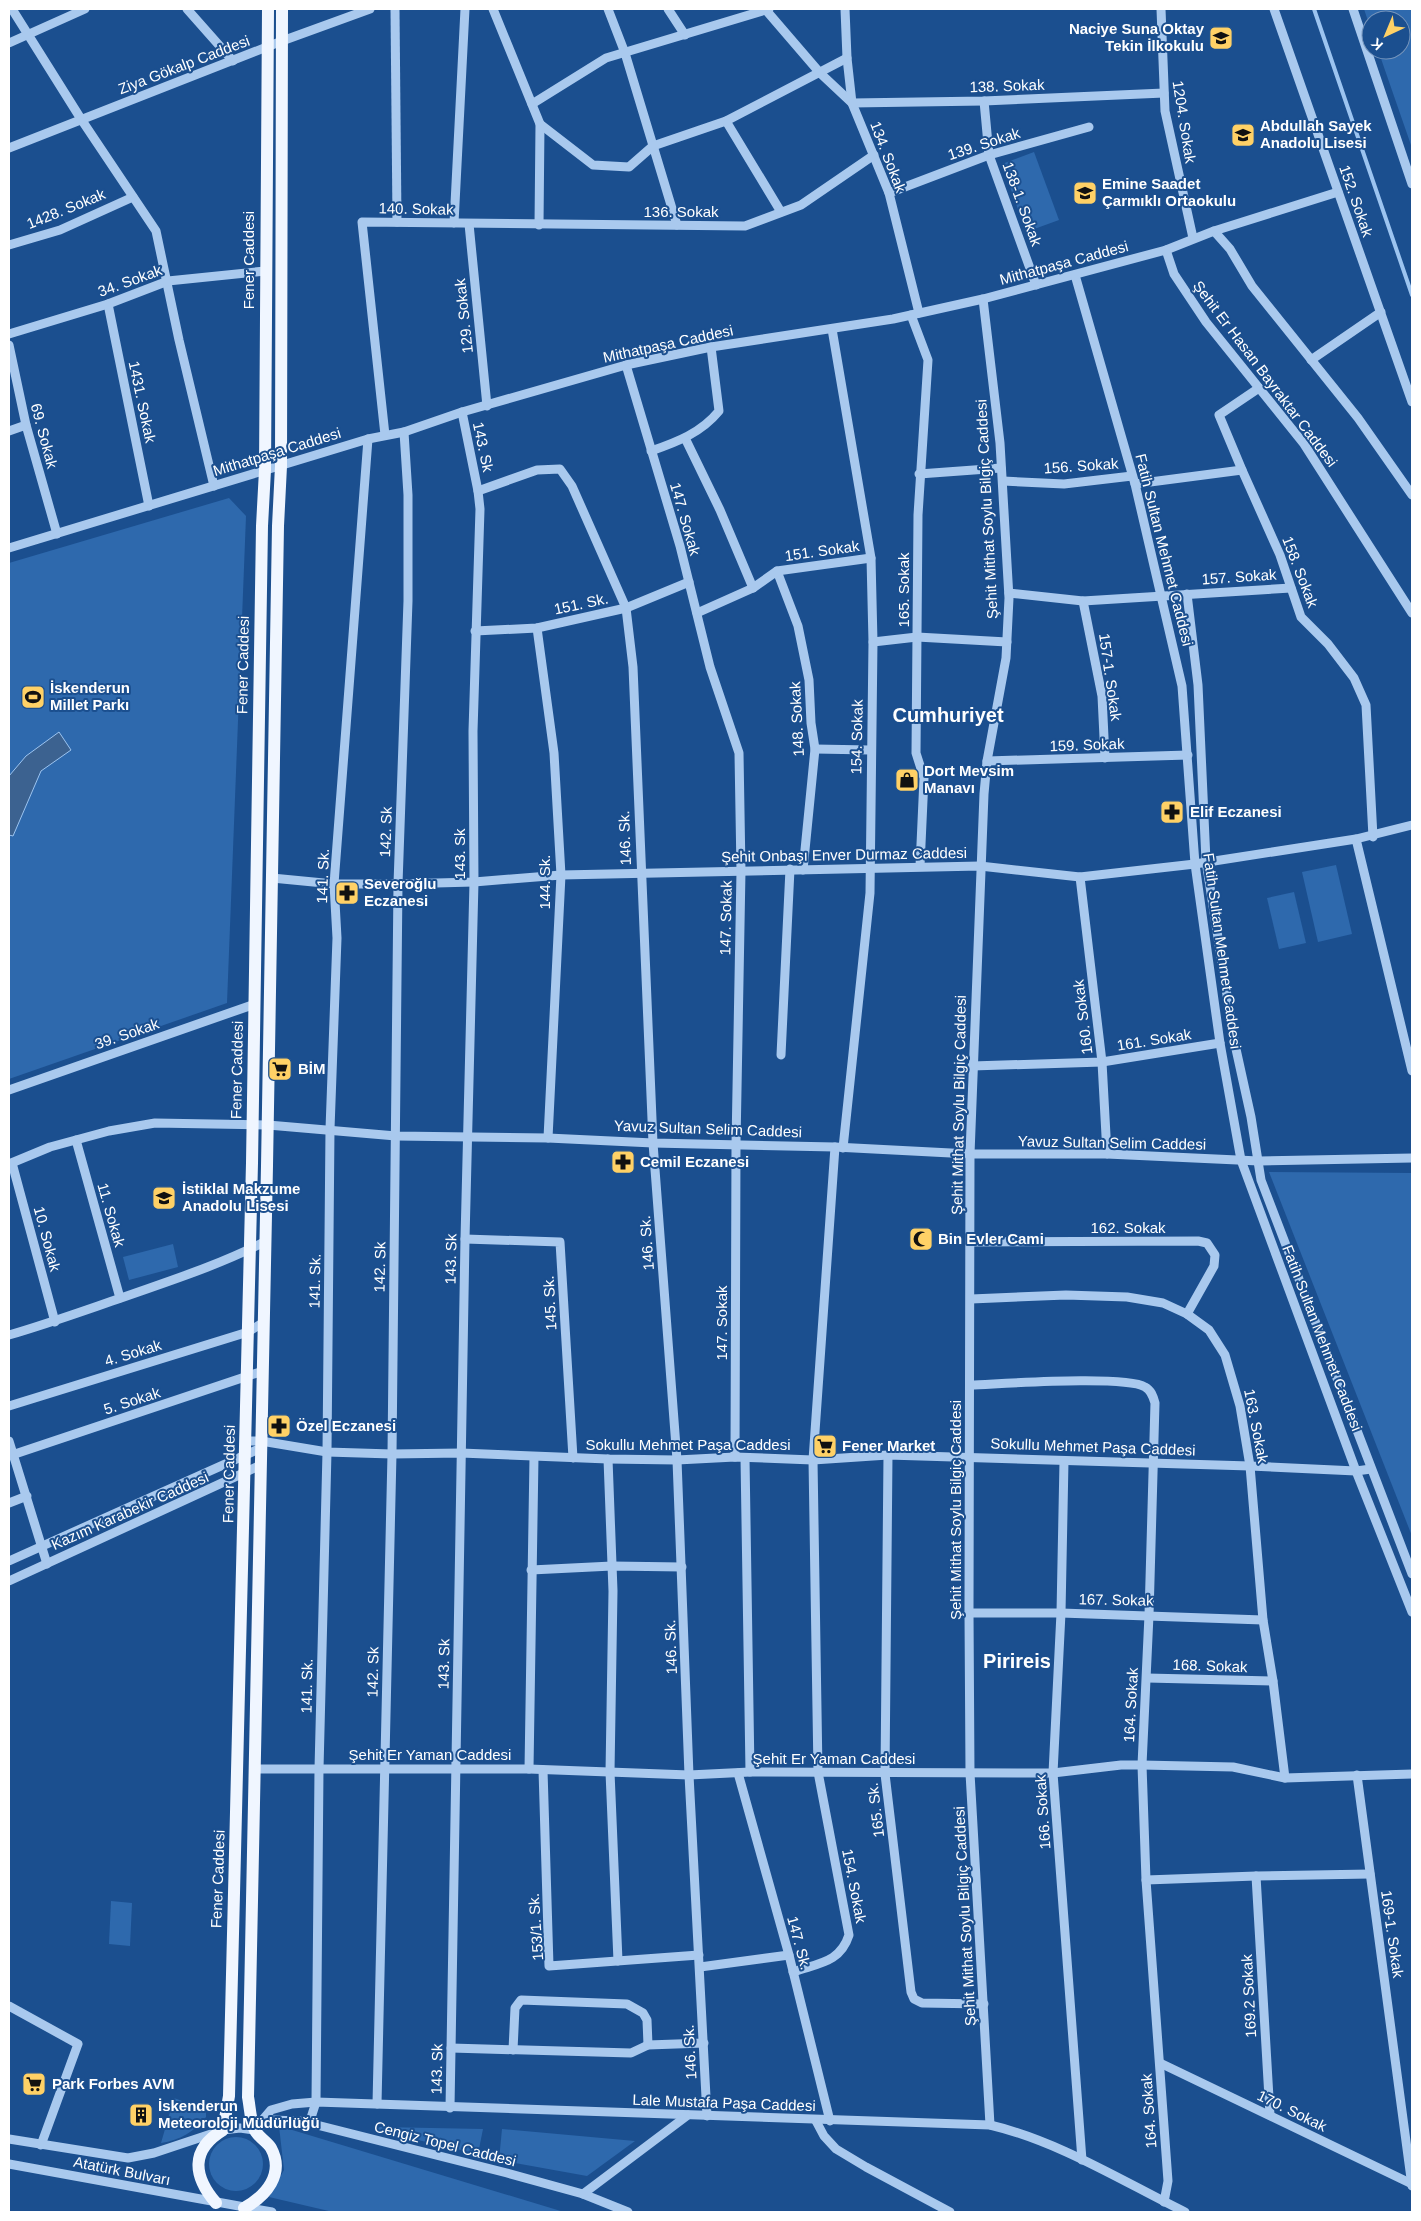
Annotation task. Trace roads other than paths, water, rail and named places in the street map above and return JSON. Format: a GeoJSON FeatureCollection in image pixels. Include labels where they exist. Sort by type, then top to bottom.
{"type":"FeatureCollection","features":[{"type":"Feature","properties":{"kind":"main road","name":"Fener Caddesi"},"geometry":{"type":"LineString","coordinates":[[223,2130],[229,2086],[248,1378],[262,526],[265,470],[268,9]]}},
{"type":"Feature","properties":{"kind":"main road"},"geometry":{"type":"LineString","coordinates":[[244,2208],[257,2201],[269,2190],[275,2176],[275,2158],[270,2147],[254,2130],[248,2097],[266,1242],[278,526],[281,466],[282,9]]}},
{"type":"Feature","properties":{"kind":"main road"},"geometry":{"type":"LineString","coordinates":[[216,2203],[205,2190],[199,2178],[198,2164],[201,2151],[211,2138],[223,2130]]}},
{"type":"Feature","properties":{"kind":"street"},"geometry":{"type":"LineString","coordinates":[[12,9],[81,119],[156,232],[168,281],[179,340],[214,486]]}},
{"type":"Feature","properties":{"kind":"street"},"geometry":{"type":"LineString","coordinates":[[9,43],[85,9]]}},
{"type":"Feature","properties":{"kind":"street"},"geometry":{"type":"LineString","coordinates":[[187,9],[233,61]]}},
{"type":"Feature","properties":{"kind":"street","name":"Ziya Gökalp Caddesi"},"geometry":{"type":"LineString","coordinates":[[9,147],[282,41],[370,9]]}},
{"type":"Feature","properties":{"kind":"street"},"geometry":{"type":"LineString","coordinates":[[395,9],[397,222]]}},
{"type":"Feature","properties":{"kind":"street"},"geometry":{"type":"LineString","coordinates":[[454,223],[465,9]]}},
{"type":"Feature","properties":{"kind":"street"},"geometry":{"type":"LineString","coordinates":[[493,9],[540,124],[540,225]]}},
{"type":"Feature","properties":{"kind":"street"},"geometry":{"type":"LineString","coordinates":[[608,9],[625,53],[677,225]]}},
{"type":"Feature","properties":{"kind":"street"},"geometry":{"type":"LineString","coordinates":[[668,9],[686,35]]}},
{"type":"Feature","properties":{"kind":"street"},"geometry":{"type":"LineString","coordinates":[[532,104],[606,58],[767,9],[820,73],[852,103]]}},
{"type":"Feature","properties":{"kind":"street","name":"134. Sokak"},"geometry":{"type":"LineString","coordinates":[[845,9],[847,58],[852,103],[889,193],[915,314]]}},
{"type":"Feature","properties":{"kind":"street","name":"1204. Sokak"},"geometry":{"type":"LineString","coordinates":[[1161,9],[1164,93],[1172,143],[1193,238]]}},
{"type":"Feature","properties":{"kind":"street","name":"152. Sokak"},"geometry":{"type":"LineString","coordinates":[[1274,9],[1412,402]]}},
{"type":"Feature","properties":{"kind":"street"},"geometry":{"type":"LineString","coordinates":[[1353,9],[1412,184]]}},
{"type":"Feature","properties":{"kind":"street"},"geometry":{"type":"LineString","coordinates":[[540,124],[593,165],[629,167],[653,146],[726,121],[847,58]]}},
{"type":"Feature","properties":{"kind":"street","name":"138. Sokak"},"geometry":{"type":"LineString","coordinates":[[852,103],[984,101],[1164,93]]}},
{"type":"Feature","properties":{"kind":"street","name":"138-1. Sokak"},"geometry":{"type":"LineString","coordinates":[[984,101],[989,155],[1036,285]]}},
{"type":"Feature","properties":{"kind":"street"},"geometry":{"type":"LineString","coordinates":[[726,121],[781,212]]}},
{"type":"Feature","properties":{"kind":"street","name":"139. Sokak"},"geometry":{"type":"LineString","coordinates":[[889,193],[989,155],[1089,127]]}},
{"type":"Feature","properties":{"kind":"street","name":"136. Sokak"},"geometry":{"type":"LineString","coordinates":[[469,224],[745,226],[801,205],[874,155]]}},
{"type":"Feature","properties":{"kind":"street","name":"Mithatpaşa Caddesi"},"geometry":{"type":"LineString","coordinates":[[9,548],[368,439],[404,432],[462,412],[626,365],[711,347],[832,329],[915,314],[983,299],[1166,250],[1193,238],[1338,192]]}},
{"type":"Feature","properties":{"kind":"street","name":"1428. Sokak"},"geometry":{"type":"LineString","coordinates":[[9,245],[60,230],[133,197]]}},
{"type":"Feature","properties":{"kind":"street","name":"140. Sokak"},"geometry":{"type":"LineString","coordinates":[[385,435],[362,222],[469,224]]}},
{"type":"Feature","properties":{"kind":"street","name":"129. Sokak"},"geometry":{"type":"LineString","coordinates":[[469,224],[487,406]]}},
{"type":"Feature","properties":{"kind":"street"},"geometry":{"type":"LineString","coordinates":[[1214,231],[1230,249],[1252,286],[1358,418],[1412,495]]}},
{"type":"Feature","properties":{"kind":"street","name":"Şehit Er Hasan Bayraktar Caddesi"},"geometry":{"type":"LineString","coordinates":[[1166,250],[1174,274],[1206,322],[1304,444],[1412,613]]}},
{"type":"Feature","properties":{"kind":"street","name":"34. Sokak"},"geometry":{"type":"LineString","coordinates":[[9,334],[108,304],[168,281],[265,271]]}},
{"type":"Feature","properties":{"kind":"street","name":"Fatih Sultan Mehmet Caddesi"},"geometry":{"type":"LineString","coordinates":[[1076,275],[1133,480],[1162,595],[1182,686],[1195,864],[1220,1043],[1241,1160],[1356,1471],[1412,1612]]}},
{"type":"Feature","properties":{"kind":"street","name":"Şehit Mithat Soylu Bilgiç Caddesi"},"geometry":{"type":"LineString","coordinates":[[983,299],[1000,443],[1009,593],[1006,658],[987,761],[980,866],[970,1154],[970,1773],[990,2125]]}},
{"type":"Feature","properties":{"kind":"street","name":"1431. Sokak"},"geometry":{"type":"LineString","coordinates":[[108,304],[149,506]]}},
{"type":"Feature","properties":{"kind":"street"},"geometry":{"type":"LineString","coordinates":[[1312,360],[1381,312]]}},
{"type":"Feature","properties":{"kind":"street","name":"165. Sokak"},"geometry":{"type":"LineString","coordinates":[[915,314],[928,360],[927,395],[919,474],[916,753],[924,778],[920,866]]}},
{"type":"Feature","properties":{"kind":"street","name":"154. Sokak"},"geometry":{"type":"LineString","coordinates":[[793,1972],[837,1956],[844,1948],[849,1935],[818,1772],[813,1460],[839,1147],[870,893],[870,750],[873,642],[871,558],[832,329]]}},
{"type":"Feature","properties":{"kind":"street","name":"69. Sokak"},"geometry":{"type":"LineString","coordinates":[[9,345],[26,425],[57,534]]}},
{"type":"Feature","properties":{"kind":"street"},"geometry":{"type":"LineString","coordinates":[[651,451],[685,438],[709,423],[719,411],[711,347]]}},
{"type":"Feature","properties":{"kind":"street","name":"147. Sokak"},"geometry":{"type":"LineString","coordinates":[[626,365],[689,582],[710,667],[739,753],[741,871],[736,1144],[740,1458],[750,1772]]}},
{"type":"Feature","properties":{"kind":"street","name":"158. Sokak"},"geometry":{"type":"LineString","coordinates":[[1259,388],[1219,415],[1280,555],[1301,617],[1328,644],[1354,678],[1366,705],[1372,837]]}},
{"type":"Feature","properties":{"kind":"street","name":"143. Sk"},"geometry":{"type":"LineString","coordinates":[[450,2108],[465,1239],[474,882],[473,731],[480,509],[462,412]]}},
{"type":"Feature","properties":{"kind":"street"},"geometry":{"type":"LineString","coordinates":[[9,431],[26,425]]}},
{"type":"Feature","properties":{"kind":"street","name":"142. Sk"},"geometry":{"type":"LineString","coordinates":[[377,2104],[392,1454],[398,884],[408,601],[408,494],[404,432]]}},
{"type":"Feature","properties":{"kind":"street"},"geometry":{"type":"LineString","coordinates":[[685,438],[720,510],[753,588]]}},
{"type":"Feature","properties":{"kind":"street","name":"141. Sk."},"geometry":{"type":"LineString","coordinates":[[309,2124],[316,2102],[319,1769],[327,1452],[330,1129],[337,938],[334,884],[368,439]]}},
{"type":"Feature","properties":{"kind":"street"},"geometry":{"type":"LineString","coordinates":[[919,474],[1001,468]]}},
{"type":"Feature","properties":{"kind":"street","name":"146. Sk."},"geometry":{"type":"LineString","coordinates":[[478,491],[536,470],[560,469],[577,495],[626,608],[633,667],[640,873],[653,1143],[677,1460],[688,1775],[707,2116]]}},
{"type":"Feature","properties":{"kind":"street"},"geometry":{"type":"LineString","coordinates":[[1133,480],[1242,470]]}},
{"type":"Feature","properties":{"kind":"street","name":"156. Sokak"},"geometry":{"type":"LineString","coordinates":[[1003,481],[1064,484],[1133,480]]}},
{"type":"Feature","properties":{"kind":"street","name":"151. Sokak"},"geometry":{"type":"LineString","coordinates":[[697,613],[753,588],[777,571],[871,558]]}},
{"type":"Feature","properties":{"kind":"street","name":"148. Sokak"},"geometry":{"type":"LineString","coordinates":[[777,571],[798,626],[808,664],[811,723],[815,749],[803,870]]}},
{"type":"Feature","properties":{"kind":"street","name":"151. Sk."},"geometry":{"type":"LineString","coordinates":[[475,631],[537,628],[626,608],[689,582]]}},
{"type":"Feature","properties":{"kind":"street","name":"157. Sokak"},"geometry":{"type":"LineString","coordinates":[[1009,593],[1083,601],[1291,588]]}},
{"type":"Feature","properties":{"kind":"street","name":"Fatih Sultan Mehmet Caddesi"},"geometry":{"type":"LineString","coordinates":[[1187,594],[1199,710],[1206,861],[1234,1040],[1262,1180],[1412,1574]]}},
{"type":"Feature","properties":{"kind":"street","name":"157-1. Sokak"},"geometry":{"type":"LineString","coordinates":[[1083,601],[1102,696],[1106,758]]}},
{"type":"Feature","properties":{"kind":"street","name":"144. Sk."},"geometry":{"type":"LineString","coordinates":[[537,628],[554,753],[561,874],[548,1138]]}},
{"type":"Feature","properties":{"kind":"street"},"geometry":{"type":"LineString","coordinates":[[873,642],[917,637],[1007,642]]}},
{"type":"Feature","properties":{"kind":"street"},"geometry":{"type":"LineString","coordinates":[[1182,686],[1199,710]]}},
{"type":"Feature","properties":{"kind":"street"},"geometry":{"type":"LineString","coordinates":[[815,749],[870,750]]}},
{"type":"Feature","properties":{"kind":"street","name":"159. Sokak"},"geometry":{"type":"LineString","coordinates":[[987,761],[1188,755]]}},
{"type":"Feature","properties":{"kind":"street","name":"Şehit Onbaşı Enver Durmaz Caddesi"},"geometry":{"type":"LineString","coordinates":[[272,878],[334,884],[398,884],[474,882],[561,874],[920,866],[980,866],[1080,876],[1195,864],[1372,837],[1412,825]]}},
{"type":"Feature","properties":{"kind":"street"},"geometry":{"type":"LineString","coordinates":[[1356,839],[1412,1071]]}},
{"type":"Feature","properties":{"kind":"street"},"geometry":{"type":"LineString","coordinates":[[781,1055],[790,869]]}},
{"type":"Feature","properties":{"kind":"street","name":"160. Sokak"},"geometry":{"type":"LineString","coordinates":[[1080,876],[1102,1062],[1108,1154]]}},
{"type":"Feature","properties":{"kind":"street","name":"39. Sokak"},"geometry":{"type":"LineString","coordinates":[[9,1090],[255,1004]]}},
{"type":"Feature","properties":{"kind":"street","name":"161. Sokak"},"geometry":{"type":"LineString","coordinates":[[972,1066],[1102,1062],[1220,1043]]}},
{"type":"Feature","properties":{"kind":"street","name":"Yavuz Sultan Selim Caddesi"},"geometry":{"type":"LineString","coordinates":[[10,1164],[50,1146],[109,1131],[155,1123],[253,1124],[396,1136],[548,1138],[653,1143],[839,1147],[970,1154],[1108,1154],[1259,1161],[1412,1158]]}},
{"type":"Feature","properties":{"kind":"street","name":"11. Sokak"},"geometry":{"type":"LineString","coordinates":[[76,1140],[120,1298]]}},
{"type":"Feature","properties":{"kind":"street","name":"10. Sokak"},"geometry":{"type":"LineString","coordinates":[[10,1164],[55,1322]]}},
{"type":"Feature","properties":{"kind":"street","name":"145. Sk."},"geometry":{"type":"LineString","coordinates":[[465,1239],[560,1242],[573,1458]]}},
{"type":"Feature","properties":{"kind":"street","name":"162. Sokak"},"geometry":{"type":"LineString","coordinates":[[970,1242],[1198,1241],[1206,1244],[1215,1256],[1214,1266],[1187,1314]]}},
{"type":"Feature","properties":{"kind":"street"},"geometry":{"type":"LineString","coordinates":[[9,1335],[55,1322],[250,1250],[266,1242]]}},
{"type":"Feature","properties":{"kind":"street","name":"163. Sokak"},"geometry":{"type":"LineString","coordinates":[[971,1299],[1066,1295],[1128,1297],[1162,1303],[1187,1314],[1208,1330],[1225,1354],[1240,1406],[1250,1466],[1263,1620],[1285,1778]]}},
{"type":"Feature","properties":{"kind":"street","name":"4. Sokak"},"geometry":{"type":"LineString","coordinates":[[9,1406],[248,1332],[264,1322]]}},
{"type":"Feature","properties":{"kind":"street","name":"5. Sokak"},"geometry":{"type":"LineString","coordinates":[[11,1456],[248,1378],[263,1371]]}},
{"type":"Feature","properties":{"kind":"street","name":"164. Sokak"},"geometry":{"type":"LineString","coordinates":[[971,1385],[1136,1383],[1147,1387],[1153,1395],[1149,1615],[1142,1765],[1146,1880],[1168,2181],[1164,2202]]}},
{"type":"Feature","properties":{"kind":"street"},"geometry":{"type":"LineString","coordinates":[[9,1441],[11,1456],[27,1496],[47,1564]]}},
{"type":"Feature","properties":{"kind":"street","name":"Sokullu Mehmet Paşa Caddesi"},"geometry":{"type":"LineString","coordinates":[[246,1441],[261,1445],[327,1452],[392,1454],[461,1453],[608,1460],[740,1458],[813,1460],[888,1455],[1152,1462],[1356,1471],[1371,1469]]}},
{"type":"Feature","properties":{"kind":"street","name":"Kazım Karabekir Caddesi"},"geometry":{"type":"LineString","coordinates":[[9,1561],[261,1445]]}},
{"type":"Feature","properties":{"kind":"street","name":"165. Sk."},"geometry":{"type":"LineString","coordinates":[[888,1455],[885,1774],[910,1992],[914,1999],[922,2003],[984,2004]]}},
{"type":"Feature","properties":{"kind":"street"},"geometry":{"type":"LineString","coordinates":[[529,1768],[534,1456]]}},
{"type":"Feature","properties":{"kind":"street"},"geometry":{"type":"LineString","coordinates":[[608,1460],[612,1566],[610,1772],[618,1961]]}},
{"type":"Feature","properties":{"kind":"street","name":"166. Sokak"},"geometry":{"type":"LineString","coordinates":[[1064,1461],[1061,1613],[1053,1773],[1082,2160]]}},
{"type":"Feature","properties":{"kind":"street","name":"Kazım Karabekir Caddesi"},"geometry":{"type":"LineString","coordinates":[[9,1581],[261,1465]]}},
{"type":"Feature","properties":{"kind":"street"},"geometry":{"type":"LineString","coordinates":[[9,1503],[27,1496]]}},
{"type":"Feature","properties":{"kind":"street"},"geometry":{"type":"LineString","coordinates":[[531,1570],[612,1566],[682,1568]]}},
{"type":"Feature","properties":{"kind":"street","name":"167. Sokak"},"geometry":{"type":"LineString","coordinates":[[969,1613],[1149,1615],[1263,1620]]}},
{"type":"Feature","properties":{"kind":"street","name":"168. Sokak"},"geometry":{"type":"LineString","coordinates":[[1147,1678],[1273,1681]]}},
{"type":"Feature","properties":{"kind":"street","name":"Şehit Er Yaman Caddesi"},"geometry":{"type":"LineString","coordinates":[[255,1769],[529,1768],[688,1775],[750,1772],[885,1774],[1053,1773],[1121,1765],[1142,1765],[1233,1767],[1285,1778],[1412,1774]]}},
{"type":"Feature","properties":{"kind":"street","name":"153/1. Sk."},"geometry":{"type":"LineString","coordinates":[[543,1770],[549,1966],[699,1955]]}},
{"type":"Feature","properties":{"kind":"street","name":"147. Sk."},"geometry":{"type":"LineString","coordinates":[[738,1773],[789,1954],[830,2121]]}},
{"type":"Feature","properties":{"kind":"street","name":"169-1. Sokak"},"geometry":{"type":"LineString","coordinates":[[1357,1775],[1412,2185]]}},
{"type":"Feature","properties":{"kind":"street"},"geometry":{"type":"LineString","coordinates":[[1146,1880],[1370,1874]]}},
{"type":"Feature","properties":{"kind":"street","name":"169.2 Sokak"},"geometry":{"type":"LineString","coordinates":[[1256,1876],[1270,2115]]}},
{"type":"Feature","properties":{"kind":"street"},"geometry":{"type":"LineString","coordinates":[[700,1967],[789,1954]]}},
{"type":"Feature","properties":{"kind":"street"},"geometry":{"type":"LineString","coordinates":[[513,2050],[515,2008],[521,2000],[627,2004],[643,2013],[646,2020],[648,2045]]}},
{"type":"Feature","properties":{"kind":"street"},"geometry":{"type":"LineString","coordinates":[[9,2006],[78,2044],[41,2145]]}},
{"type":"Feature","properties":{"kind":"street"},"geometry":{"type":"LineString","coordinates":[[451,2048],[631,2053],[648,2045],[704,2043]]}},
{"type":"Feature","properties":{"kind":"street","name":"170. Sokak"},"geometry":{"type":"LineString","coordinates":[[1160,2063],[1412,2185]]}},
{"type":"Feature","properties":{"kind":"street","name":"Lale Mustafa Paşa Caddesi"},"geometry":{"type":"LineString","coordinates":[[254,2130],[270,2110],[292,2104],[316,2102],[990,2125],[1028,2137],[1082,2160],[1185,2212]]}},
{"type":"Feature","properties":{"kind":"street"},"geometry":{"type":"LineString","coordinates":[[583,2194],[688,2115]]}},
{"type":"Feature","properties":{"kind":"street","name":"Cengiz Topel Caddesi"},"geometry":{"type":"LineString","coordinates":[[254,2130],[270,2120],[301,2121],[583,2194],[628,2212]]}},
{"type":"Feature","properties":{"kind":"street"},"geometry":{"type":"LineString","coordinates":[[816,2120],[824,2136],[836,2149],[950,2212]]}},
{"type":"Feature","properties":{"kind":"street"},"geometry":{"type":"LineString","coordinates":[[223,2130],[240,2128],[254,2130]]}},
{"type":"Feature","properties":{"kind":"street","name":"Atatürk Bulvarı"},"geometry":{"type":"LineString","coordinates":[[9,2139],[128,2158],[154,2153],[223,2130]]}},
{"type":"Feature","properties":{"kind":"street","name":"Atatürk Bulvarı"},"geometry":{"type":"LineString","coordinates":[[9,2164],[244,2208]]}},
{"type":"Feature","properties":{"kind":"street"},"geometry":{"type":"LineString","coordinates":[[244,2208],[272,2212]]}},
{"type":"Feature","properties":{"kind":"waterway"},"geometry":{"type":"LineString","coordinates":[[1314,9],[1412,295]]}},
{"type":"Feature","properties":{"kind":"place","name":"Naciye Suna Oktay Tekin İlkokulu"},"geometry":{"type":"Point","coordinates":[1221,38]}},
{"type":"Feature","properties":{"kind":"place","name":"Abdullah Sayek Anadolu Lisesi"},"geometry":{"type":"Point","coordinates":[1243,135]}},
{"type":"Feature","properties":{"kind":"place","name":"Emine Saadet Çarmıklı Ortaokulu"},"geometry":{"type":"Point","coordinates":[1085,193]}},
{"type":"Feature","properties":{"kind":"place","name":"İskenderun Millet Parkı"},"geometry":{"type":"Point","coordinates":[33,697]}},
{"type":"Feature","properties":{"kind":"place","name":"Dort Mevsim Manavı"},"geometry":{"type":"Point","coordinates":[907,780]}},
{"type":"Feature","properties":{"kind":"place","name":"Elif Eczanesi"},"geometry":{"type":"Point","coordinates":[1172,812]}},
{"type":"Feature","properties":{"kind":"place","name":"Severoğlu Eczanesi"},"geometry":{"type":"Point","coordinates":[347,893]}},
{"type":"Feature","properties":{"kind":"place","name":"BİM"},"geometry":{"type":"Point","coordinates":[280,1069]}},
{"type":"Feature","properties":{"kind":"place","name":"Cemil Eczanesi"},"geometry":{"type":"Point","coordinates":[623,1162]}},
{"type":"Feature","properties":{"kind":"place","name":"İstiklal Makzume Anadolu Lisesi"},"geometry":{"type":"Point","coordinates":[164,1198]}},
{"type":"Feature","properties":{"kind":"place","name":"Bin Evler Cami"},"geometry":{"type":"Point","coordinates":[921,1239]}},
{"type":"Feature","properties":{"kind":"place","name":"Özel Eczanesi"},"geometry":{"type":"Point","coordinates":[279,1426]}},
{"type":"Feature","properties":{"kind":"place","name":"Fener Market"},"geometry":{"type":"Point","coordinates":[825,1446]}},
{"type":"Feature","properties":{"kind":"place","name":"Park Forbes AVM"},"geometry":{"type":"Point","coordinates":[34,2084]}},
{"type":"Feature","properties":{"kind":"place","name":"İskenderun Meteoroloji Müdürlüğü"},"geometry":{"type":"Point","coordinates":[141,2115]}},
{"type":"Feature","properties":{"kind":"district","name":"Cumhuriyet"},"geometry":{"type":"Point","coordinates":[948,715]}},
{"type":"Feature","properties":{"kind":"district","name":"Pirireis"},"geometry":{"type":"Point","coordinates":[1017,1661]}}]}
